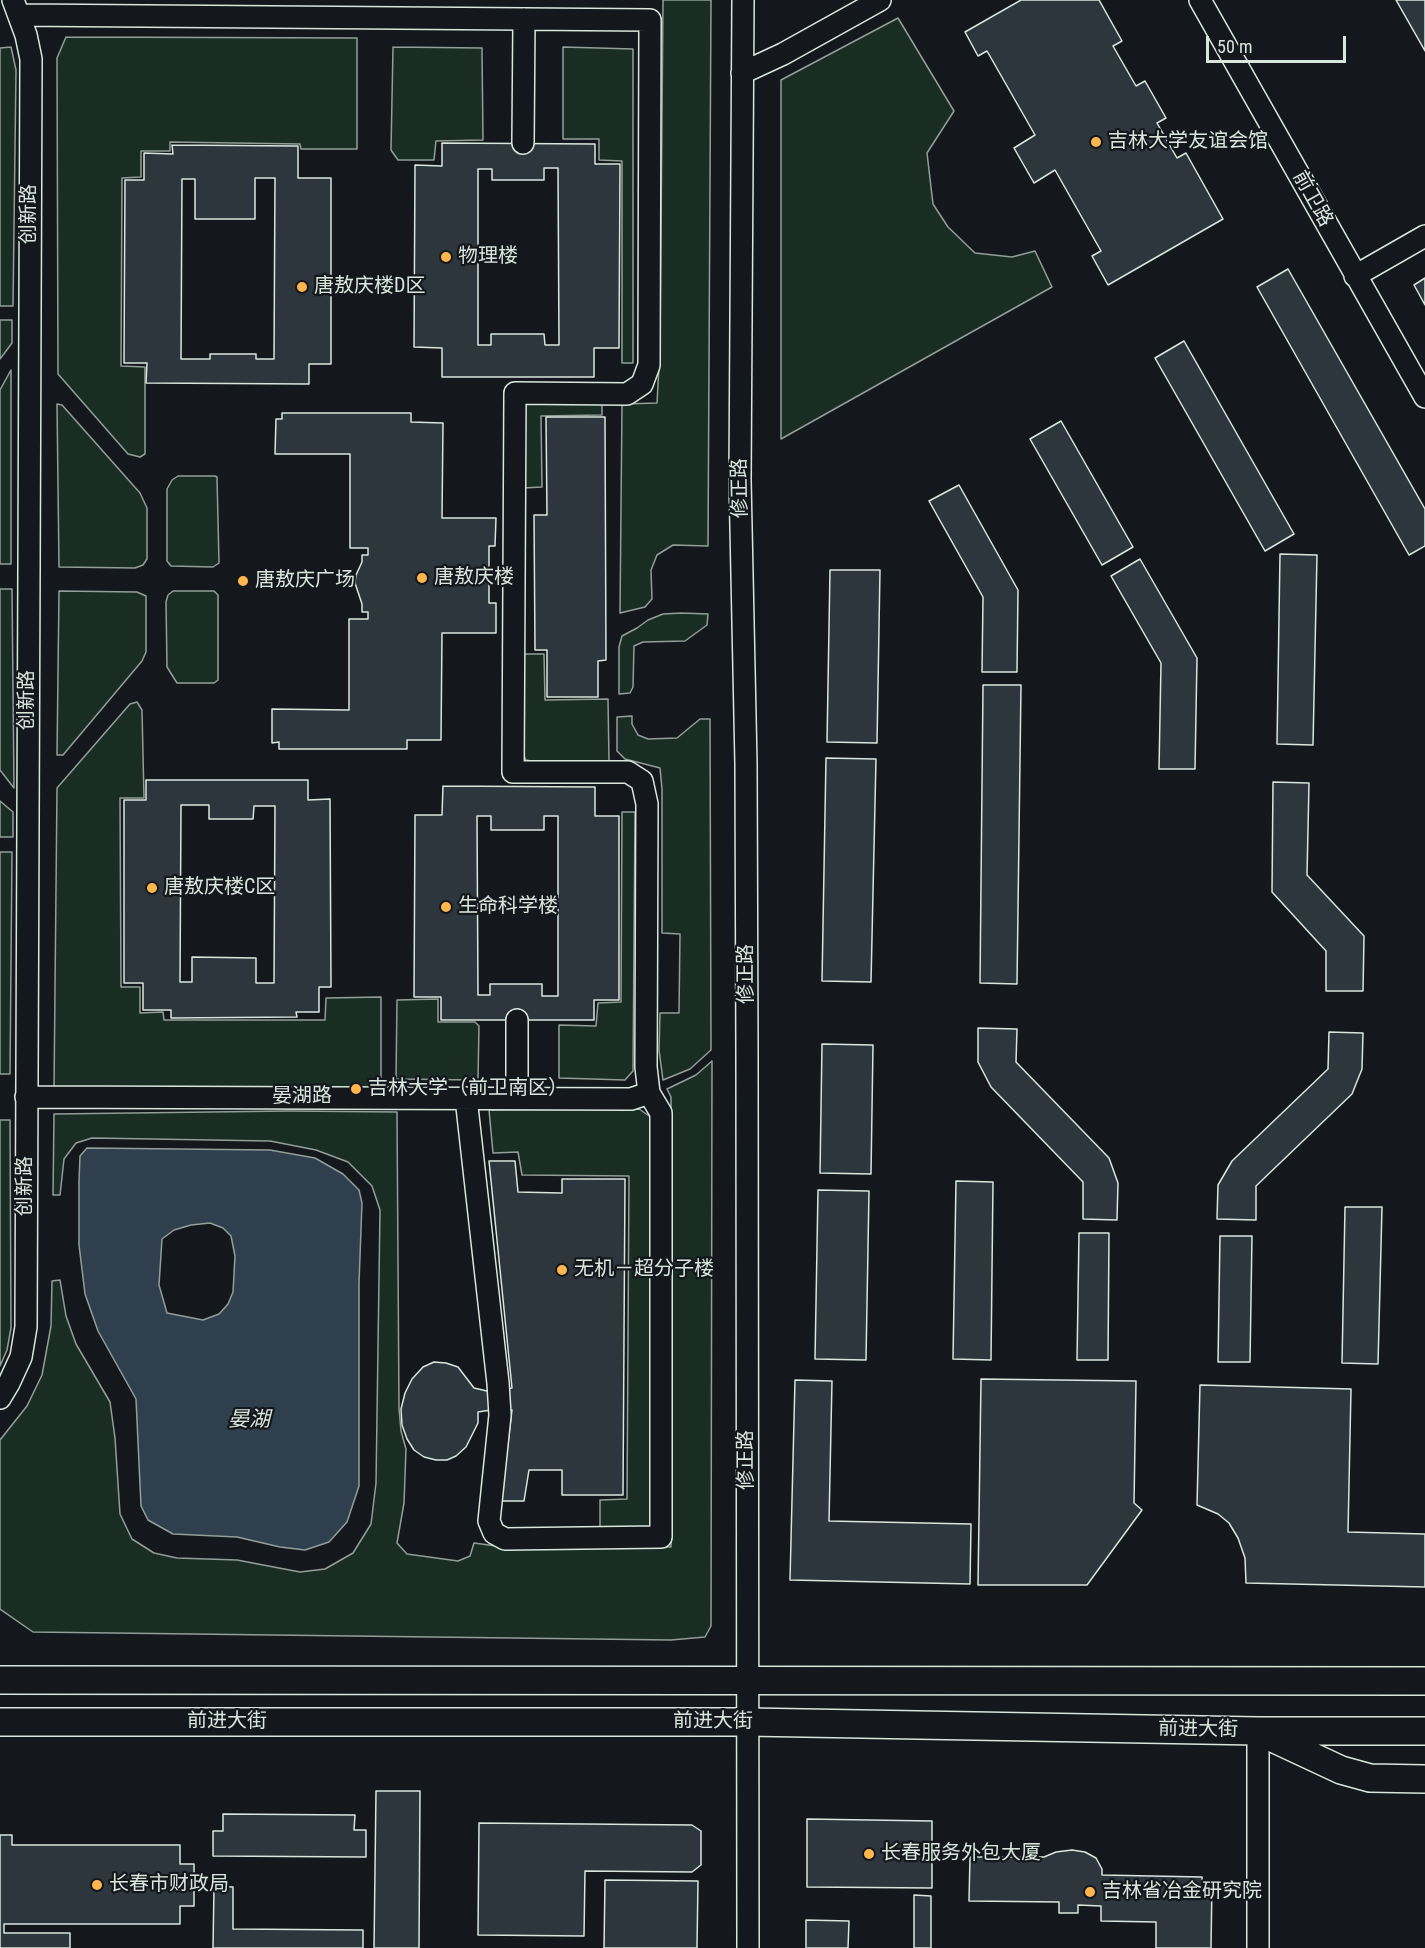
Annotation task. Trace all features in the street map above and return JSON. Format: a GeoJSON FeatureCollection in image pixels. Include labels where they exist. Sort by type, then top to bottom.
{"type":"FeatureCollection","features":[{"type":"Feature","properties":{"kind":"main road","name":"前进大街"},"geometry":{"type":"LineString","coordinates":[[2,1679],[748,1682],[1425,1681]]}},
{"type":"Feature","properties":{"kind":"main road","name":"前进大街"},"geometry":{"type":"LineString","coordinates":[[0,1722],[748,1722],[1257,1731],[1425,1731]]}},
{"type":"Feature","properties":{"kind":"main road"},"geometry":{"type":"LineString","coordinates":[[1257,1731],[1341,1770],[1370,1778],[1425,1779]]}},
{"type":"Feature","properties":{"kind":"street","name":"修正路"},"geometry":{"type":"LineString","coordinates":[[743,0],[740,480],[746,776],[748,1948]]}},
{"type":"Feature","properties":{"kind":"street"},"geometry":{"type":"LineString","coordinates":[[742,73],[783,54],[880,0]]}},
{"type":"Feature","properties":{"kind":"street","name":"前卫路"},"geometry":{"type":"LineString","coordinates":[[1200,0],[1425,397]]}},
{"type":"Feature","properties":{"kind":"street"},"geometry":{"type":"LineString","coordinates":[[16,8],[377,9],[524,19],[650,20],[649,365],[642,384],[627,394],[515,393],[513,772],[628,772],[642,781],[647,804],[646,1067],[649,1093],[661,1113],[661,1537],[505,1539],[494,1533],[489,1521],[500,1404],[466,1098]]}},
{"type":"Feature","properties":{"kind":"street","name":"创新路"},"geometry":{"type":"LineString","coordinates":[[0,1398],[21,1357],[26,1327],[31,59],[16,8]]}},
{"type":"Feature","properties":{"kind":"street"},"geometry":{"type":"LineString","coordinates":[[523,143],[524,19]]}},
{"type":"Feature","properties":{"kind":"street"},"geometry":{"type":"LineString","coordinates":[[1355,276],[1425,236]]}},
{"type":"Feature","properties":{"kind":"street"},"geometry":{"type":"LineString","coordinates":[[517,1020],[517,1098]]}},
{"type":"Feature","properties":{"kind":"street","name":"晏湖路"},"geometry":{"type":"LineString","coordinates":[[26,1097],[631,1099],[649,1093]]}},
{"type":"Feature","properties":{"kind":"street"},"geometry":{"type":"LineString","coordinates":[[1257,1731],[1258,1948]]}},
{"type":"Feature","properties":{"kind":"green space"},"geometry":{"type":"Polygon","coordinates":[[[663,0],[711,0],[708,546],[673,545],[657,555],[651,570],[652,599],[645,607],[620,613],[622,404],[657,403],[660,347],[663,0]]]}},
{"type":"Feature","properties":{"kind":"green space"},"geometry":{"type":"Polygon","coordinates":[[[898,18],[954,111],[927,153],[933,204],[948,227],[975,253],[1012,257],[1035,251],[1052,287],[781,439],[781,80],[898,18]]]}},
{"type":"Feature","properties":{"kind":"green space"},"geometry":{"type":"Polygon","coordinates":[[[66,37],[357,38],[357,149],[301,149],[300,144],[170,142],[170,151],[141,151],[141,177],[122,178],[121,366],[145,367],[145,454],[140,457],[128,454],[58,374],[57,58],[66,37]]]}},
{"type":"Feature","properties":{"kind":"green space"},"geometry":{"type":"Polygon","coordinates":[[[11,47],[16,70],[13,306],[0,306],[0,48],[11,47]]]}},
{"type":"Feature","properties":{"kind":"green space"},"geometry":{"type":"Polygon","coordinates":[[[393,47],[482,48],[483,140],[436,141],[434,160],[398,160],[391,150],[393,47]]]}},
{"type":"Feature","properties":{"kind":"green space"},"geometry":{"type":"Polygon","coordinates":[[[563,47],[633,49],[633,363],[622,363],[622,161],[599,160],[599,139],[563,139],[563,47]]]}},
{"type":"Feature","properties":{"kind":"green space"},"geometry":{"type":"Polygon","coordinates":[[[0,320],[12,320],[12,343],[0,359],[0,320]]]}},
{"type":"Feature","properties":{"kind":"green space"},"geometry":{"type":"Polygon","coordinates":[[[11,370],[11,564],[0,564],[0,390],[11,370]]]}},
{"type":"Feature","properties":{"kind":"green space"},"geometry":{"type":"Polygon","coordinates":[[[602,399],[602,415],[541,416],[542,487],[523,488],[522,407],[526,402],[602,399]]]}},
{"type":"Feature","properties":{"kind":"green space"},"geometry":{"type":"Polygon","coordinates":[[[57,404],[62,405],[140,493],[147,508],[147,559],[143,565],[135,568],[59,567],[57,404]]]}},
{"type":"Feature","properties":{"kind":"green space"},"geometry":{"type":"Polygon","coordinates":[[[178,476],[217,477],[219,563],[213,567],[171,566],[167,561],[167,489],[172,480],[178,476]]]}},
{"type":"Feature","properties":{"kind":"green space"},"geometry":{"type":"Polygon","coordinates":[[[0,589],[12,589],[14,788],[0,770],[0,589]]]}},
{"type":"Feature","properties":{"kind":"green space"},"geometry":{"type":"Polygon","coordinates":[[[59,591],[137,592],[146,596],[146,652],[142,661],[63,755],[57,755],[59,591]]]}},
{"type":"Feature","properties":{"kind":"green space"},"geometry":{"type":"Polygon","coordinates":[[[173,591],[214,591],[218,595],[218,680],[214,683],[177,683],[167,667],[166,602],[168,595],[173,591]]]}},
{"type":"Feature","properties":{"kind":"green space"},"geometry":{"type":"Polygon","coordinates":[[[663,614],[708,614],[707,625],[685,641],[643,642],[634,646],[633,687],[630,693],[619,694],[619,647],[622,636],[648,620],[663,614]]]}},
{"type":"Feature","properties":{"kind":"green space"},"geometry":{"type":"Polygon","coordinates":[[[523,654],[544,654],[545,700],[608,699],[609,761],[535,762],[526,760],[523,754],[523,654]]]}},
{"type":"Feature","properties":{"kind":"green space"},"geometry":{"type":"Polygon","coordinates":[[[137,702],[142,710],[144,798],[120,798],[121,987],[140,987],[140,1013],[163,1012],[164,1020],[325,1020],[326,998],[381,997],[381,1080],[372,1090],[54,1089],[57,788],[130,704],[137,702]]]}},
{"type":"Feature","properties":{"kind":"green space"},"geometry":{"type":"Polygon","coordinates":[[[632,716],[632,724],[638,735],[648,739],[677,738],[700,719],[710,719],[711,1050],[690,1069],[663,1080],[659,1050],[660,1013],[679,1013],[680,934],[662,933],[660,768],[625,759],[617,751],[617,717],[632,716]]]}},
{"type":"Feature","properties":{"kind":"green space"},"geometry":{"type":"Polygon","coordinates":[[[0,801],[13,812],[13,837],[0,837],[0,801]]]}},
{"type":"Feature","properties":{"kind":"green space"},"geometry":{"type":"Polygon","coordinates":[[[622,812],[635,812],[633,1071],[625,1080],[559,1078],[559,1025],[596,1026],[598,1003],[621,1002],[622,812]]]}},
{"type":"Feature","properties":{"kind":"green space"},"geometry":{"type":"Polygon","coordinates":[[[0,852],[12,852],[10,1074],[0,1074],[0,852]]]}},
{"type":"Feature","properties":{"kind":"green space"},"geometry":{"type":"Polygon","coordinates":[[[438,999],[438,1022],[475,1022],[479,1026],[478,1079],[396,1079],[397,1000],[438,999]]]}},
{"type":"Feature","properties":{"kind":"green space"},"geometry":{"type":"Polygon","coordinates":[[[712,1061],[711,1626],[705,1637],[671,1640],[33,1632],[0,1609],[0,1440],[27,1406],[42,1375],[51,1326],[52,1281],[60,1280],[66,1316],[76,1344],[110,1402],[120,1514],[132,1539],[154,1553],[177,1558],[237,1560],[300,1572],[325,1569],[353,1553],[371,1524],[376,1483],[380,1210],[372,1186],[348,1162],[316,1150],[270,1141],[92,1138],[76,1143],[64,1159],[60,1195],[53,1195],[54,1114],[397,1112],[399,1408],[401,1431],[406,1449],[404,1503],[397,1543],[407,1554],[458,1561],[470,1556],[474,1543],[496,1546],[671,1547],[671,1097],[667,1089],[696,1075],[712,1061]]]}},
{"type":"Feature","properties":{"kind":"green space"},"geometry":{"type":"Polygon","coordinates":[[[639,1109],[652,1118],[652,1525],[647,1530],[600,1529],[600,1500],[627,1499],[629,1176],[522,1175],[518,1152],[493,1153],[489,1110],[639,1109]]]}},
{"type":"Feature","properties":{"kind":"green space"},"geometry":{"type":"Polygon","coordinates":[[[0,1120],[10,1120],[11,1328],[7,1350],[0,1366],[0,1120]]]}},
{"type":"Feature","properties":{"kind":"water","name":"晏湖"},"geometry":{"type":"Polygon","coordinates":[[[87,1148],[270,1150],[315,1158],[343,1174],[359,1190],[362,1203],[359,1283],[359,1486],[347,1522],[329,1542],[305,1550],[237,1537],[173,1534],[148,1520],[141,1506],[136,1399],[98,1331],[85,1294],[79,1245],[80,1156],[87,1148]],[[210,1223],[191,1225],[174,1230],[162,1239],[159,1285],[167,1313],[203,1320],[219,1314],[228,1304],[233,1292],[235,1256],[231,1236],[223,1228],[210,1223]]]}},
{"type":"Feature","properties":{"kind":"building","name":"吉林大学友谊会馆"},"geometry":{"type":"Polygon","coordinates":[[[1021,0],[1099,0],[1122,41],[1113,46],[1136,86],[1145,81],[1166,118],[1157,123],[1177,158],[1186,153],[1223,219],[1108,285],[1092,256],[1101,251],[1055,170],[1034,183],[1014,148],[1035,135],[987,51],[978,56],[965,32],[1021,0]]]}},
{"type":"Feature","properties":{"kind":"building"},"geometry":{"type":"Polygon","coordinates":[[[1396,0],[1425,0],[1425,51],[1396,0]]]}},
{"type":"Feature","properties":{"kind":"building","name":"物理楼"},"geometry":{"type":"Polygon","coordinates":[[[442,143],[595,144],[595,164],[620,164],[619,348],[594,348],[594,377],[442,377],[442,348],[414,347],[415,165],[442,166],[442,143]],[[544,168],[544,180],[492,180],[492,169],[478,169],[478,345],[491,345],[491,334],[544,334],[545,345],[559,345],[558,168],[544,168]]]}},
{"type":"Feature","properties":{"kind":"building","name":"唐敖庆楼D区"},"geometry":{"type":"Polygon","coordinates":[[[172,145],[298,146],[298,178],[331,178],[331,364],[309,364],[309,384],[146,383],[147,363],[124,363],[125,180],[144,180],[144,153],[173,154],[172,145]],[[255,178],[255,219],[195,219],[195,179],[182,179],[181,359],[210,359],[210,354],[256,354],[256,359],[274,359],[275,178],[255,178]]]}},
{"type":"Feature","properties":{"kind":"building"},"geometry":{"type":"Polygon","coordinates":[[[1288,269],[1425,509],[1425,546],[1409,555],[1257,287],[1288,269]]]}},
{"type":"Feature","properties":{"kind":"building"},"geometry":{"type":"Polygon","coordinates":[[[1425,278],[1425,305],[1414,285],[1425,278]]]}},
{"type":"Feature","properties":{"kind":"building"},"geometry":{"type":"Polygon","coordinates":[[[1184,341],[1294,534],[1265,551],[1155,358],[1184,341]]]}},
{"type":"Feature","properties":{"kind":"building","name":"唐敖庆楼"},"geometry":{"type":"Polygon","coordinates":[[[282,413],[411,413],[411,422],[443,423],[442,518],[496,518],[495,546],[489,546],[489,603],[496,603],[496,633],[442,633],[441,740],[407,740],[407,749],[279,749],[279,742],[272,743],[272,709],[349,710],[349,619],[368,619],[368,612],[362,612],[362,604],[355,583],[362,555],[368,555],[368,548],[350,548],[350,454],[275,454],[276,419],[282,419],[282,413]]]}},
{"type":"Feature","properties":{"kind":"building"},"geometry":{"type":"Polygon","coordinates":[[[546,417],[605,417],[606,660],[598,661],[598,697],[547,697],[547,650],[535,650],[534,515],[547,515],[546,417]]]}},
{"type":"Feature","properties":{"kind":"building"},"geometry":{"type":"Polygon","coordinates":[[[1061,421],[1133,547],[1102,565],[1030,439],[1061,421]]]}},
{"type":"Feature","properties":{"kind":"building"},"geometry":{"type":"Polygon","coordinates":[[[959,485],[1018,590],[1017,672],[982,672],[983,597],[929,501],[959,485]]]}},
{"type":"Feature","properties":{"kind":"building"},"geometry":{"type":"Polygon","coordinates":[[[1280,554],[1317,555],[1313,745],[1277,744],[1280,554]]]}},
{"type":"Feature","properties":{"kind":"building"},"geometry":{"type":"Polygon","coordinates":[[[1140,559],[1197,658],[1195,769],[1159,769],[1161,663],[1111,576],[1140,559]]]}},
{"type":"Feature","properties":{"kind":"building"},"geometry":{"type":"Polygon","coordinates":[[[830,570],[880,570],[877,743],[827,742],[830,570]]]}},
{"type":"Feature","properties":{"kind":"building"},"geometry":{"type":"Polygon","coordinates":[[[983,685],[1021,685],[1017,984],[980,983],[983,685]]]}},
{"type":"Feature","properties":{"kind":"building"},"geometry":{"type":"Polygon","coordinates":[[[826,758],[876,759],[871,982],[822,981],[826,758]]]}},
{"type":"Feature","properties":{"kind":"building","name":"唐敖庆楼C区"},"geometry":{"type":"Polygon","coordinates":[[[146,780],[308,780],[308,800],[330,799],[331,987],[319,987],[319,1012],[296,1012],[297,1017],[171,1018],[171,1010],[143,1010],[143,983],[124,983],[124,800],[146,800],[146,780]],[[181,805],[180,982],[192,982],[192,957],[256,958],[256,983],[274,983],[275,806],[254,806],[253,819],[209,819],[209,805],[181,805]]]}},
{"type":"Feature","properties":{"kind":"building"},"geometry":{"type":"Polygon","coordinates":[[[1273,782],[1309,783],[1307,875],[1364,936],[1363,991],[1326,991],[1326,951],[1272,892],[1273,782]]]}},
{"type":"Feature","properties":{"kind":"building","name":"生命科学楼"},"geometry":{"type":"Polygon","coordinates":[[[443,786],[595,787],[595,816],[619,816],[619,1000],[594,1000],[594,1020],[441,1020],[441,997],[414,997],[415,815],[442,815],[443,786]],[[477,816],[478,995],[490,995],[490,984],[542,984],[542,996],[558,996],[558,816],[544,816],[544,830],[491,830],[491,816],[477,816]]]}},
{"type":"Feature","properties":{"kind":"building"},"geometry":{"type":"Polygon","coordinates":[[[978,1028],[1017,1029],[1016,1062],[1109,1158],[1118,1183],[1117,1220],[1083,1219],[1083,1182],[991,1087],[978,1062],[978,1028]]]}},
{"type":"Feature","properties":{"kind":"building"},"geometry":{"type":"Polygon","coordinates":[[[1329,1032],[1363,1033],[1362,1069],[1352,1094],[1256,1186],[1256,1220],[1217,1219],[1218,1185],[1232,1161],[1328,1069],[1329,1032]]]}},
{"type":"Feature","properties":{"kind":"building"},"geometry":{"type":"Polygon","coordinates":[[[822,1044],[873,1045],[871,1174],[820,1173],[822,1044]]]}},
{"type":"Feature","properties":{"kind":"building","name":"无机－超分子楼"},"geometry":{"type":"Polygon","coordinates":[[[489,1161],[515,1161],[518,1192],[562,1193],[562,1179],[625,1179],[623,1495],[562,1495],[562,1470],[529,1470],[524,1501],[501,1501],[512,1410],[497,1409],[478,1412],[478,1423],[466,1447],[447,1460],[424,1457],[414,1450],[407,1439],[402,1425],[401,1409],[412,1379],[423,1367],[434,1362],[446,1363],[458,1367],[474,1388],[487,1391],[512,1388],[489,1161]]]}},
{"type":"Feature","properties":{"kind":"building"},"geometry":{"type":"Polygon","coordinates":[[[956,1181],[993,1182],[991,1360],[953,1359],[956,1181]]]}},
{"type":"Feature","properties":{"kind":"building"},"geometry":{"type":"Polygon","coordinates":[[[818,1190],[869,1191],[866,1360],[815,1359],[818,1190]]]}},
{"type":"Feature","properties":{"kind":"building"},"geometry":{"type":"Polygon","coordinates":[[[1345,1207],[1382,1207],[1378,1364],[1342,1363],[1345,1207]]]}},
{"type":"Feature","properties":{"kind":"building"},"geometry":{"type":"Polygon","coordinates":[[[1079,1233],[1109,1233],[1108,1360],[1077,1360],[1079,1233]]]}},
{"type":"Feature","properties":{"kind":"building"},"geometry":{"type":"Polygon","coordinates":[[[1220,1236],[1252,1236],[1250,1362],[1218,1362],[1220,1236]]]}},
{"type":"Feature","properties":{"kind":"building"},"geometry":{"type":"Polygon","coordinates":[[[981,1379],[1136,1381],[1134,1503],[1142,1510],[1087,1585],[978,1585],[981,1379]]]}},
{"type":"Feature","properties":{"kind":"building"},"geometry":{"type":"Polygon","coordinates":[[[795,1380],[832,1381],[829,1521],[971,1524],[970,1584],[790,1580],[795,1380]]]}},
{"type":"Feature","properties":{"kind":"building"},"geometry":{"type":"Polygon","coordinates":[[[1200,1385],[1351,1389],[1348,1532],[1425,1534],[1425,1587],[1246,1583],[1245,1558],[1238,1538],[1229,1523],[1218,1514],[1197,1505],[1200,1385]]]}},
{"type":"Feature","properties":{"kind":"building"},"geometry":{"type":"Polygon","coordinates":[[[376,1791],[420,1791],[419,1948],[374,1948],[376,1791]]]}},
{"type":"Feature","properties":{"kind":"building"},"geometry":{"type":"Polygon","coordinates":[[[223,1814],[355,1815],[354,1830],[366,1830],[366,1857],[213,1856],[213,1831],[223,1831],[223,1814]]]}},
{"type":"Feature","properties":{"kind":"building","name":"长春服务外包大厦"},"geometry":{"type":"Polygon","coordinates":[[[807,1819],[932,1821],[932,1888],[807,1887],[807,1819]]]}},
{"type":"Feature","properties":{"kind":"building"},"geometry":{"type":"Polygon","coordinates":[[[479,1823],[692,1825],[701,1831],[701,1865],[692,1872],[585,1871],[584,1936],[478,1935],[479,1823]]]}},
{"type":"Feature","properties":{"kind":"building","name":"长春市财政局"},"geometry":{"type":"Polygon","coordinates":[[[0,1835],[12,1835],[12,1845],[180,1845],[180,1864],[194,1864],[194,1906],[180,1906],[180,1924],[4,1924],[4,1933],[70,1933],[70,1948],[0,1948],[0,1835]]]}},
{"type":"Feature","properties":{"kind":"building","name":"吉林省冶金研究院"},"geometry":{"type":"Polygon","coordinates":[[[1072,1850],[1085,1852],[1096,1858],[1102,1869],[1102,1875],[1202,1877],[1202,1882],[1212,1882],[1211,1948],[1156,1948],[1156,1922],[1101,1921],[1101,1906],[1078,1905],[1078,1913],[1059,1913],[1059,1902],[969,1901],[970,1857],[1044,1857],[1056,1852],[1072,1850]]]}},
{"type":"Feature","properties":{"kind":"building"},"geometry":{"type":"Polygon","coordinates":[[[605,1880],[698,1881],[697,1948],[604,1948],[605,1880]]]}},
{"type":"Feature","properties":{"kind":"building"},"geometry":{"type":"Polygon","coordinates":[[[214,1886],[233,1887],[233,1929],[363,1930],[363,1948],[213,1948],[214,1886]]]}},
{"type":"Feature","properties":{"kind":"building"},"geometry":{"type":"Polygon","coordinates":[[[914,1895],[931,1896],[931,1948],[914,1948],[914,1895]]]}},
{"type":"Feature","properties":{"kind":"building"},"geometry":{"type":"Polygon","coordinates":[[[806,1920],[849,1921],[848,1948],[806,1948],[806,1920]]]}},
{"type":"Feature","properties":{"kind":"place","name":"吉林大学友谊会馆"},"geometry":{"type":"Point","coordinates":[1096,142]}},
{"type":"Feature","properties":{"kind":"place","name":"物理楼"},"geometry":{"type":"Point","coordinates":[446,257]}},
{"type":"Feature","properties":{"kind":"place","name":"唐敖庆楼D区"},"geometry":{"type":"Point","coordinates":[302,287]}},
{"type":"Feature","properties":{"kind":"place","name":"唐敖庆楼"},"geometry":{"type":"Point","coordinates":[422,578]}},
{"type":"Feature","properties":{"kind":"place","name":"唐敖庆广场"},"geometry":{"type":"Point","coordinates":[243,581]}},
{"type":"Feature","properties":{"kind":"place","name":"唐敖庆楼C区"},"geometry":{"type":"Point","coordinates":[152,888]}},
{"type":"Feature","properties":{"kind":"place","name":"生命科学楼"},"geometry":{"type":"Point","coordinates":[446,907]}},
{"type":"Feature","properties":{"kind":"place","name":"吉林大学（前卫南区）"},"geometry":{"type":"Point","coordinates":[356,1089]}},
{"type":"Feature","properties":{"kind":"place","name":"无机－超分子楼"},"geometry":{"type":"Point","coordinates":[562,1270]}},
{"type":"Feature","properties":{"kind":"place","name":"长春服务外包大厦"},"geometry":{"type":"Point","coordinates":[869,1854]}},
{"type":"Feature","properties":{"kind":"place","name":"长春市财政局"},"geometry":{"type":"Point","coordinates":[97,1885]}},
{"type":"Feature","properties":{"kind":"place","name":"吉林省冶金研究院"},"geometry":{"type":"Point","coordinates":[1090,1892]}}]}
